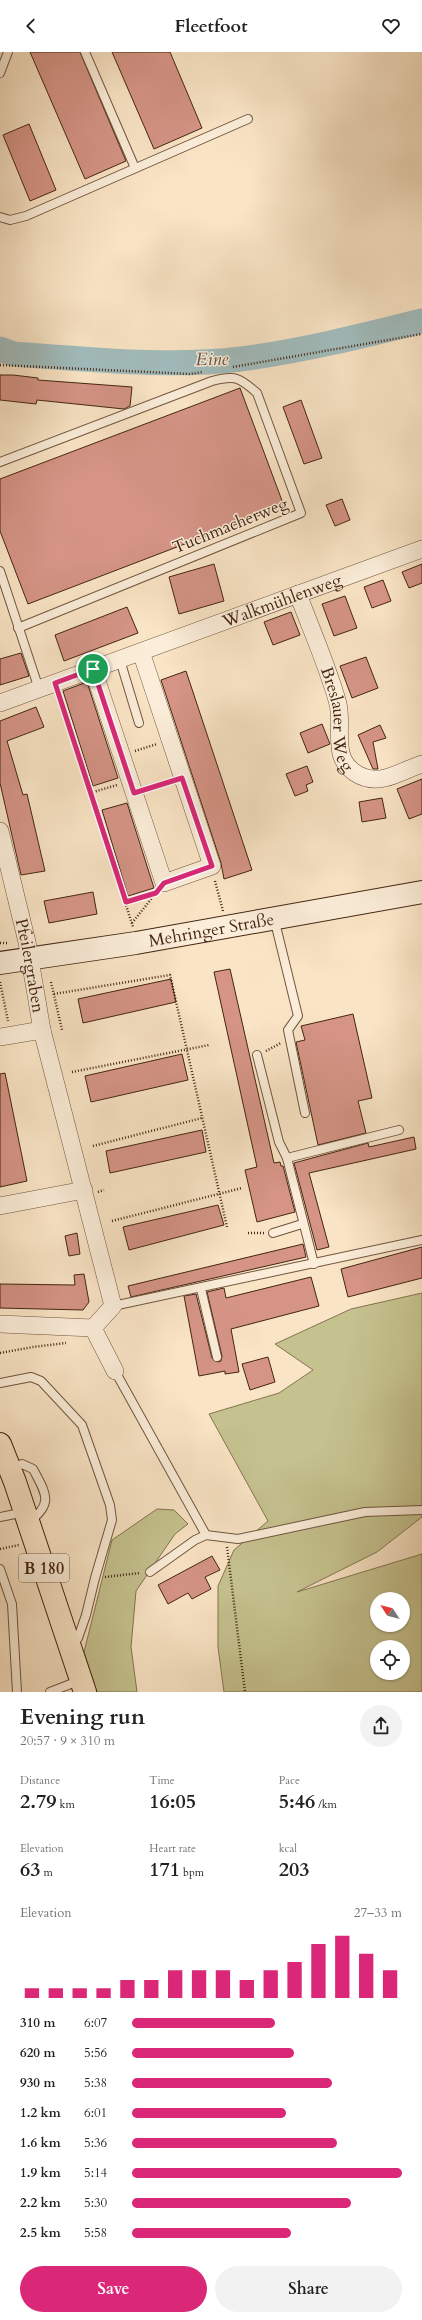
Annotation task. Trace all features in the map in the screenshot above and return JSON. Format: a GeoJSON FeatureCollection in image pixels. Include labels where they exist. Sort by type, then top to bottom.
{"type":"FeatureCollection","features":[{"type":"Feature","properties":{"kind":"main road","name":"Mehringer Straße"},"geometry":{"type":"LineString","coordinates":[[0,962],[136,943],[422,892]]}},
{"type":"Feature","properties":{"kind":"main road","name":"B 180"},"geometry":{"type":"LineString","coordinates":[[0,1444],[10,1467],[83,1686]]}},
{"type":"Feature","properties":{"kind":"street","name":"Walkmühlenweg"},"geometry":{"type":"LineString","coordinates":[[0,703],[422,549]]}},
{"type":"Feature","properties":{"kind":"street","name":"Breslauer Weg"},"geometry":{"type":"LineString","coordinates":[[298,594],[338,701],[341,720],[340,746],[342,760],[353,772],[368,779],[385,778],[422,764]]}},
{"type":"Feature","properties":{"kind":"street"},"geometry":{"type":"LineString","coordinates":[[93,669],[132,787],[160,888],[212,866],[141,652]]}},
{"type":"Feature","properties":{"kind":"street","name":"Pfeilergraben"},"geometry":{"type":"LineString","coordinates":[[0,831],[29,958],[42,1030],[113,1306]]}},
{"type":"Feature","properties":{"kind":"street","name":"Pfeilergraben"},"geometry":{"type":"LineString","coordinates":[[6,1036],[42,1030]]}},
{"type":"Feature","properties":{"kind":"street"},"geometry":{"type":"LineString","coordinates":[[0,1206],[84,1190]]}},
{"type":"Feature","properties":{"kind":"street"},"geometry":{"type":"LineString","coordinates":[[93,1328],[113,1306]]}},
{"type":"Feature","properties":{"kind":"street"},"geometry":{"type":"LineString","coordinates":[[0,1324],[93,1328]]}},
{"type":"Feature","properties":{"kind":"street"},"geometry":{"type":"LineString","coordinates":[[93,1328],[115,1371]]}},
{"type":"Feature","properties":{"kind":"lane"},"geometry":{"type":"LineString","coordinates":[[0,74],[8,52]]}},
{"type":"Feature","properties":{"kind":"lane"},"geometry":{"type":"LineString","coordinates":[[85,52],[135,168]]}},
{"type":"Feature","properties":{"kind":"lane"},"geometry":{"type":"LineString","coordinates":[[0,217],[10,220],[26,216],[248,119]]}},
{"type":"Feature","properties":{"kind":"lane","name":"Tuchmacherweg"},"geometry":{"type":"LineString","coordinates":[[0,462],[212,381],[229,377],[242,380],[257,393],[301,513],[18,628]]}},
{"type":"Feature","properties":{"kind":"lane"},"geometry":{"type":"LineString","coordinates":[[0,572],[39,689]]}},
{"type":"Feature","properties":{"kind":"lane"},"geometry":{"type":"LineString","coordinates":[[120,660],[139,723]]}},
{"type":"Feature","properties":{"kind":"lane"},"geometry":{"type":"LineString","coordinates":[[274,918],[298,1016],[288,1030],[306,1113]]}},
{"type":"Feature","properties":{"kind":"lane"},"geometry":{"type":"LineString","coordinates":[[257,1055],[279,1142],[287,1158],[302,1224],[314,1264]]}},
{"type":"Feature","properties":{"kind":"lane"},"geometry":{"type":"LineString","coordinates":[[287,1158],[399,1130]]}},
{"type":"Feature","properties":{"kind":"lane"},"geometry":{"type":"LineString","coordinates":[[273,1234],[302,1224]]}},
{"type":"Feature","properties":{"kind":"lane"},"geometry":{"type":"LineString","coordinates":[[113,1306],[422,1240]]}},
{"type":"Feature","properties":{"kind":"lane"},"geometry":{"type":"LineString","coordinates":[[201,1288],[217,1357]]}},
{"type":"Feature","properties":{"kind":"lane"},"geometry":{"type":"LineString","coordinates":[[115,1371],[206,1535]]}},
{"type":"Feature","properties":{"kind":"lane"},"geometry":{"type":"LineString","coordinates":[[0,1383],[31,1377],[41,1381],[82,1425],[110,1505],[112,1520],[86,1614],[78,1638],[70,1648]]}},
{"type":"Feature","properties":{"kind":"lane"},"geometry":{"type":"LineString","coordinates":[[150,1572],[195,1540],[206,1535],[226,1539],[254,1536],[365,1512],[422,1510]]}},
{"type":"Feature","properties":{"kind":"lane"},"geometry":{"type":"LineString","coordinates":[[0,1517],[27,1517]]}},
{"type":"Feature","properties":{"kind":"lane"},"geometry":{"type":"LineString","coordinates":[[0,1569],[12,1604],[17,1692]]}},
{"type":"Feature","properties":{"kind":"lane"},"geometry":{"type":"LineString","coordinates":[[50,1692],[83,1686]]}},
{"type":"Feature","properties":{"kind":"path"},"geometry":{"type":"LineString","coordinates":[[228,367],[422,334]]}},
{"type":"Feature","properties":{"kind":"path"},"geometry":{"type":"LineString","coordinates":[[0,365],[190,374],[205,371]]}},
{"type":"Feature","properties":{"kind":"path"},"geometry":{"type":"LineString","coordinates":[[55,683],[133,927]]}},
{"type":"Feature","properties":{"kind":"path"},"geometry":{"type":"LineString","coordinates":[[122,755],[170,740]]}},
{"type":"Feature","properties":{"kind":"path"},"geometry":{"type":"LineString","coordinates":[[90,793],[182,778]]}},
{"type":"Feature","properties":{"kind":"path"},"geometry":{"type":"LineString","coordinates":[[212,866],[227,926]]}},
{"type":"Feature","properties":{"kind":"path"},"geometry":{"type":"LineString","coordinates":[[126,902],[160,888]]}},
{"type":"Feature","properties":{"kind":"path"},"geometry":{"type":"LineString","coordinates":[[132,922],[160,888]]}},
{"type":"Feature","properties":{"kind":"path"},"geometry":{"type":"LineString","coordinates":[[54,994],[170,975],[227,1227]]}},
{"type":"Feature","properties":{"kind":"path"},"geometry":{"type":"LineString","coordinates":[[49,976],[62,1030]]}},
{"type":"Feature","properties":{"kind":"path"},"geometry":{"type":"LineString","coordinates":[[0,982],[6,1036]]}},
{"type":"Feature","properties":{"kind":"path"},"geometry":{"type":"LineString","coordinates":[[257,1055],[290,1038]]}},
{"type":"Feature","properties":{"kind":"path"},"geometry":{"type":"LineString","coordinates":[[72,1072],[209,1045]]}},
{"type":"Feature","properties":{"kind":"path"},"geometry":{"type":"LineString","coordinates":[[93,1146],[202,1118]]}},
{"type":"Feature","properties":{"kind":"path"},"geometry":{"type":"LineString","coordinates":[[112,1221],[220,1195],[242,1188]]}},
{"type":"Feature","properties":{"kind":"path"},"geometry":{"type":"LineString","coordinates":[[248,1233],[273,1234]]}},
{"type":"Feature","properties":{"kind":"path"},"geometry":{"type":"LineString","coordinates":[[0,1353],[32,1346]]}},
{"type":"Feature","properties":{"kind":"path"},"geometry":{"type":"LineString","coordinates":[[226,1539],[245,1692]]}},
{"type":"Feature","properties":{"kind":"path"},"geometry":{"type":"LineString","coordinates":[[95,1578],[150,1572]]}},
{"type":"Feature","properties":{"kind":"shaded area"},"geometry":{"type":"Polygon","coordinates":[[[422,1293],[422,1517],[377,1552],[297,1592],[422,1554],[422,1692],[224,1692],[218,1647],[218,1586],[234,1550],[268,1521],[209,1414],[279,1393],[313,1370],[275,1344],[351,1309],[422,1293]]]}},
{"type":"Feature","properties":{"kind":"shaded area"},"geometry":{"type":"Polygon","coordinates":[[[157,1509],[174,1510],[188,1524],[175,1534],[136,1591],[131,1647],[137,1692],[97,1692],[84,1652],[112,1540],[157,1509]]]}},
{"type":"Feature","properties":{"kind":"building"},"geometry":{"type":"Polygon","coordinates":[[[30,52],[80,52],[126,161],[85,179],[30,52]]]}},
{"type":"Feature","properties":{"kind":"building"},"geometry":{"type":"Polygon","coordinates":[[[112,52],[170,52],[202,128],[154,149],[112,52]]]}},
{"type":"Feature","properties":{"kind":"building"},"geometry":{"type":"Polygon","coordinates":[[[29,124],[56,190],[30,201],[3,135],[29,124]]]}},
{"type":"Feature","properties":{"kind":"building"},"geometry":{"type":"Polygon","coordinates":[[[0,375],[38,378],[38,380],[132,387],[130,406],[124,409],[37,400],[36,404],[0,400],[0,375]]]}},
{"type":"Feature","properties":{"kind":"building"},"geometry":{"type":"Polygon","coordinates":[[[240,388],[284,506],[28,604],[0,531],[0,479],[240,388]]]}},
{"type":"Feature","properties":{"kind":"building"},"geometry":{"type":"Polygon","coordinates":[[[301,400],[322,458],[304,464],[283,407],[301,400]]]}},
{"type":"Feature","properties":{"kind":"building"},"geometry":{"type":"Polygon","coordinates":[[[342,499],[350,520],[335,526],[326,505],[342,499]]]}},
{"type":"Feature","properties":{"kind":"building"},"geometry":{"type":"Polygon","coordinates":[[[214,564],[224,601],[179,614],[169,577],[214,564]]]}},
{"type":"Feature","properties":{"kind":"building"},"geometry":{"type":"Polygon","coordinates":[[[422,564],[422,583],[409,588],[402,572],[422,564]]]}},
{"type":"Feature","properties":{"kind":"building"},"geometry":{"type":"Polygon","coordinates":[[[383,580],[391,601],[372,608],[364,587],[383,580]]]}},
{"type":"Feature","properties":{"kind":"building"},"geometry":{"type":"Polygon","coordinates":[[[345,596],[357,628],[334,636],[322,604],[345,596]]]}},
{"type":"Feature","properties":{"kind":"building"},"geometry":{"type":"Polygon","coordinates":[[[127,607],[138,633],[64,661],[55,635],[127,607]]]}},
{"type":"Feature","properties":{"kind":"building"},"geometry":{"type":"Polygon","coordinates":[[[291,612],[300,635],[273,645],[264,622],[291,612]]]}},
{"type":"Feature","properties":{"kind":"building"},"geometry":{"type":"Polygon","coordinates":[[[21,653],[29,676],[0,685],[0,659],[21,653]]]}},
{"type":"Feature","properties":{"kind":"building"},"geometry":{"type":"Polygon","coordinates":[[[366,657],[378,688],[352,698],[340,666],[366,657]]]}},
{"type":"Feature","properties":{"kind":"building"},"geometry":{"type":"Polygon","coordinates":[[[186,671],[252,870],[224,879],[221,863],[161,680],[186,671]]]}},
{"type":"Feature","properties":{"kind":"building"},"geometry":{"type":"Polygon","coordinates":[[[87,682],[118,778],[93,786],[63,691],[87,682]]]}},
{"type":"Feature","properties":{"kind":"building"},"geometry":{"type":"Polygon","coordinates":[[[36,707],[44,727],[7,741],[23,795],[27,794],[45,871],[21,875],[0,783],[0,721],[36,707]]]}},
{"type":"Feature","properties":{"kind":"building"},"geometry":{"type":"Polygon","coordinates":[[[322,724],[330,744],[308,753],[300,733],[322,724]]]}},
{"type":"Feature","properties":{"kind":"building"},"geometry":{"type":"Polygon","coordinates":[[[380,725],[386,738],[373,742],[378,769],[373,769],[358,735],[380,725]]]}},
{"type":"Feature","properties":{"kind":"building"},"geometry":{"type":"Polygon","coordinates":[[[307,766],[313,782],[306,785],[308,791],[295,796],[286,774],[307,766]]]}},
{"type":"Feature","properties":{"kind":"building"},"geometry":{"type":"Polygon","coordinates":[[[422,779],[422,814],[409,819],[397,789],[422,779]]]}},
{"type":"Feature","properties":{"kind":"building"},"geometry":{"type":"Polygon","coordinates":[[[382,798],[386,818],[362,822],[359,802],[382,798]]]}},
{"type":"Feature","properties":{"kind":"building"},"geometry":{"type":"Polygon","coordinates":[[[127,803],[154,888],[128,896],[102,810],[127,803]]]}},
{"type":"Feature","properties":{"kind":"building"},"geometry":{"type":"Polygon","coordinates":[[[93,892],[97,914],[49,923],[44,901],[93,892]]]}},
{"type":"Feature","properties":{"kind":"building"},"geometry":{"type":"Polygon","coordinates":[[[230,969],[274,1163],[280,1162],[281,1166],[283,1166],[295,1212],[257,1222],[245,1170],[257,1167],[214,972],[230,969]]]}},
{"type":"Feature","properties":{"kind":"building"},"geometry":{"type":"Polygon","coordinates":[[[171,979],[176,1002],[83,1023],[78,999],[171,979]]]}},
{"type":"Feature","properties":{"kind":"building"},"geometry":{"type":"Polygon","coordinates":[[[353,1014],[372,1098],[358,1101],[366,1133],[318,1145],[296,1042],[305,1040],[301,1026],[353,1014]]]}},
{"type":"Feature","properties":{"kind":"building"},"geometry":{"type":"Polygon","coordinates":[[[182,1054],[188,1080],[91,1102],[85,1076],[182,1054]]]}},
{"type":"Feature","properties":{"kind":"building"},"geometry":{"type":"Polygon","coordinates":[[[5,1073],[27,1181],[0,1187],[0,1074],[5,1073]]]}},
{"type":"Feature","properties":{"kind":"building"},"geometry":{"type":"Polygon","coordinates":[[[202,1130],[206,1152],[110,1173],[106,1151],[202,1130]]]}},
{"type":"Feature","properties":{"kind":"building"},"geometry":{"type":"Polygon","coordinates":[[[414,1137],[416,1149],[309,1173],[329,1247],[317,1250],[294,1163],[368,1143],[369,1147],[414,1137]]]}},
{"type":"Feature","properties":{"kind":"building"},"geometry":{"type":"Polygon","coordinates":[[[218,1205],[224,1225],[129,1250],[123,1227],[218,1205]]]}},
{"type":"Feature","properties":{"kind":"building"},"geometry":{"type":"Polygon","coordinates":[[[77,1233],[80,1254],[69,1256],[65,1236],[77,1233]]]}},
{"type":"Feature","properties":{"kind":"building"},"geometry":{"type":"Polygon","coordinates":[[[303,1244],[306,1257],[131,1297],[128,1286],[303,1244]]]}},
{"type":"Feature","properties":{"kind":"building"},"geometry":{"type":"Polygon","coordinates":[[[422,1247],[422,1278],[348,1297],[341,1269],[422,1247]]]}},
{"type":"Feature","properties":{"kind":"building"},"geometry":{"type":"Polygon","coordinates":[[[84,1274],[89,1302],[83,1310],[0,1308],[0,1284],[75,1285],[74,1275],[84,1274]]]}},
{"type":"Feature","properties":{"kind":"building"},"geometry":{"type":"Polygon","coordinates":[[[311,1277],[319,1306],[231,1329],[239,1372],[225,1374],[225,1371],[199,1376],[184,1296],[196,1294],[212,1358],[218,1362],[221,1361],[222,1356],[207,1292],[224,1288],[226,1298],[311,1277]]]}},
{"type":"Feature","properties":{"kind":"building"},"geometry":{"type":"Polygon","coordinates":[[[268,1357],[275,1382],[250,1390],[242,1364],[268,1357]]]}},
{"type":"Feature","properties":{"kind":"building"},"geometry":{"type":"Polygon","coordinates":[[[212,1556],[220,1570],[205,1577],[211,1589],[192,1599],[188,1593],[168,1604],[158,1585],[212,1556]]]}},
{"type":"Feature","properties":{"kind":"waterway","name":"Eine"},"geometry":{"type":"LineString","coordinates":[[0,349],[13,354],[127,362],[213,362],[264,356],[354,338],[422,321]]}},
{"type":"Feature","properties":{"kind":"route"},"geometry":{"type":"LineString","coordinates":[[93,669],[134,793],[182,778],[212,866],[164,883],[156,893],[126,902],[55,683],[93,669]]}}]}
